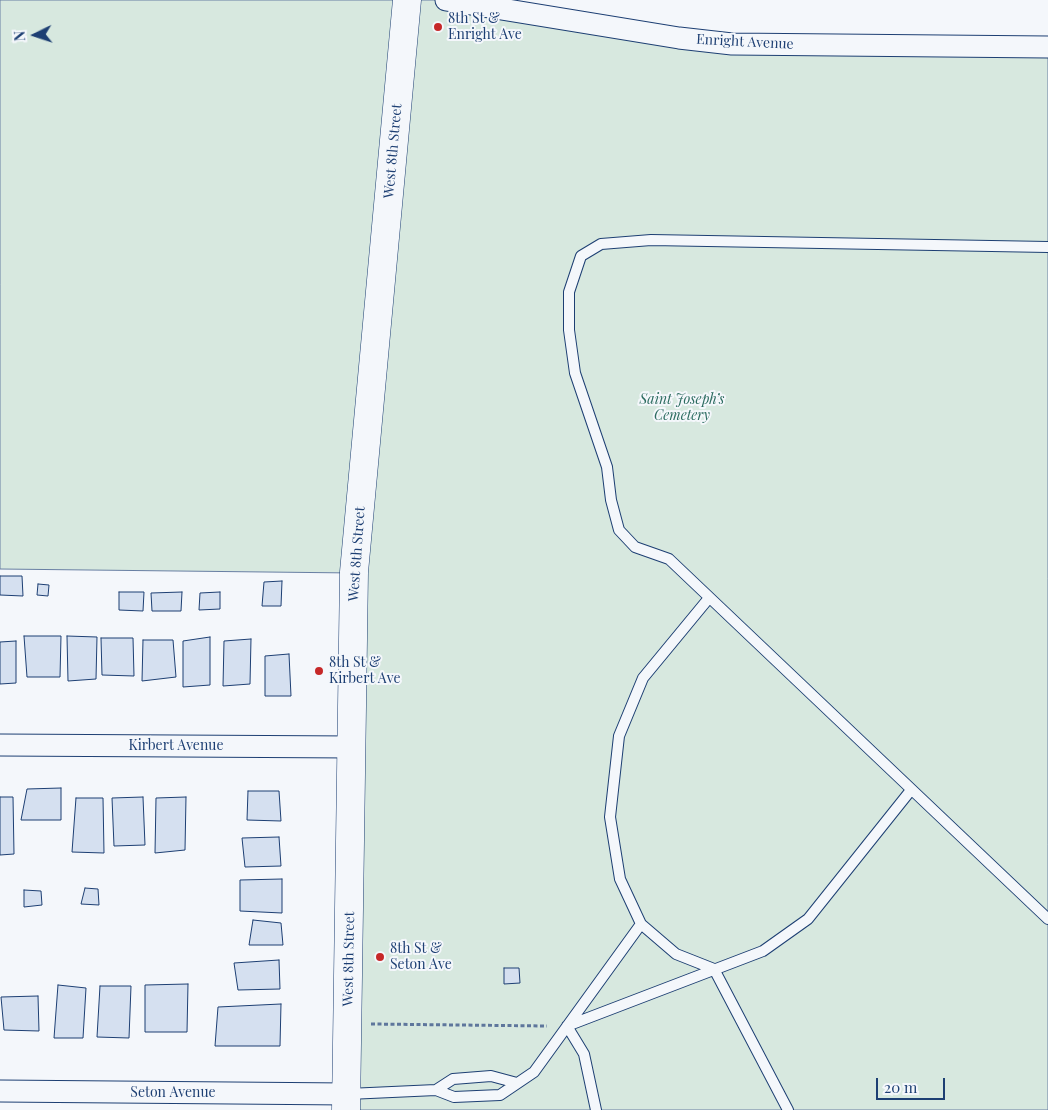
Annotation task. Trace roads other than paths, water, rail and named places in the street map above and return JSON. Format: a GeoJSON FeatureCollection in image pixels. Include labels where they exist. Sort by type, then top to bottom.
{"type":"FeatureCollection","features":[{"type":"Feature","properties":{"kind":"street","name":"West 8th Street"},"geometry":{"type":"LineString","coordinates":[[347,1102],[354,572],[407,0]]}},
{"type":"Feature","properties":{"kind":"street","name":"Enright Avenue"},"geometry":{"type":"LineString","coordinates":[[446,0],[679,38],[732,44],[1048,47]]}},
{"type":"Feature","properties":{"kind":"street","name":"Kirbert Avenue"},"geometry":{"type":"LineString","coordinates":[[0,745],[353,747]]}},
{"type":"Feature","properties":{"kind":"street","name":"Seton Avenue"},"geometry":{"type":"LineString","coordinates":[[0,1091],[347,1102]]}},
{"type":"Feature","properties":{"kind":"lane"},"geometry":{"type":"LineString","coordinates":[[1048,246],[650,240],[601,244],[581,256],[569,292],[569,330],[575,373],[607,467],[611,500],[619,530],[635,547],[669,559],[1048,919]]}},
{"type":"Feature","properties":{"kind":"lane"},"geometry":{"type":"LineString","coordinates":[[709,598],[643,678],[619,736],[610,817],[620,879],[641,924],[676,954],[714,969],[788,1110]]}},
{"type":"Feature","properties":{"kind":"lane"},"geometry":{"type":"LineString","coordinates":[[567,1026],[762,951],[808,919],[911,790]]}},
{"type":"Feature","properties":{"kind":"lane"},"geometry":{"type":"LineString","coordinates":[[436,1090],[454,1097],[500,1095],[534,1072],[641,924]]}},
{"type":"Feature","properties":{"kind":"lane"},"geometry":{"type":"LineString","coordinates":[[567,1026],[584,1054],[596,1110]]}},
{"type":"Feature","properties":{"kind":"lane"},"geometry":{"type":"LineString","coordinates":[[347,1102],[436,1090],[453,1079],[491,1076],[517,1083]]}},
{"type":"Feature","properties":{"kind":"place","name":"8th St & Enright Ave"},"geometry":{"type":"Point","coordinates":[438,27]}},
{"type":"Feature","properties":{"kind":"place","name":"8th St & Kirbert Ave"},"geometry":{"type":"Point","coordinates":[319,671]}},
{"type":"Feature","properties":{"kind":"place","name":"8th St & Seton Ave"},"geometry":{"type":"Point","coordinates":[380,957]}},
{"type":"Feature","properties":{"kind":"park label","name":"Saint Joseph’s Cemetery"},"geometry":{"type":"Point","coordinates":[682,408]}}]}
